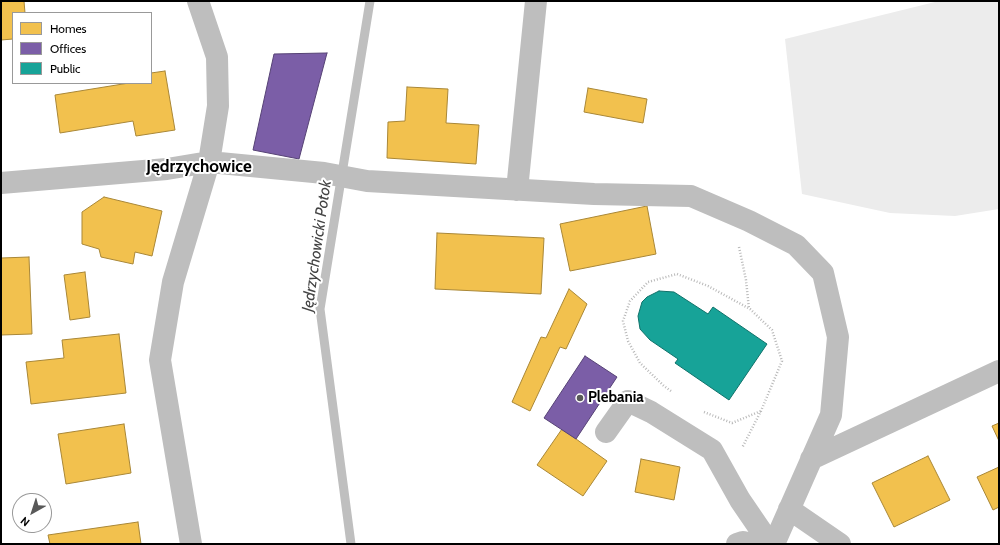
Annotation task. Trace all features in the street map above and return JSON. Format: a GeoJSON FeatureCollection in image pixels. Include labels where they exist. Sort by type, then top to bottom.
{"type":"FeatureCollection","features":[{"type":"Feature","properties":{"kind":"street"},"geometry":{"type":"LineString","coordinates":[[191,544],[160,360],[173,282],[209,162],[218,106],[217,57],[198,1]]}},
{"type":"Feature","properties":{"kind":"street"},"geometry":{"type":"LineString","coordinates":[[517,190],[536,1]]}},
{"type":"Feature","properties":{"kind":"street"},"geometry":{"type":"LineString","coordinates":[[1,183],[167,169],[209,162],[324,173],[367,181],[594,194],[691,196],[736,216],[796,245],[823,272],[838,337],[831,415],[788,509],[774,544]]}},
{"type":"Feature","properties":{"kind":"street"},"geometry":{"type":"LineString","coordinates":[[811,459],[999,371]]}},
{"type":"Feature","properties":{"kind":"street"},"geometry":{"type":"LineString","coordinates":[[606,432],[628,401],[651,412],[712,450],[740,500],[770,544]]}},
{"type":"Feature","properties":{"kind":"street"},"geometry":{"type":"LineString","coordinates":[[788,509],[840,544]]}},
{"type":"Feature","properties":{"kind":"street"},"geometry":{"type":"LineString","coordinates":[[737,544],[742,542],[752,544]]}},
{"type":"Feature","properties":{"kind":"path"},"geometry":{"type":"LineString","coordinates":[[736,216],[739,246],[750,309]]}},
{"type":"Feature","properties":{"kind":"path"},"geometry":{"type":"LineString","coordinates":[[675,394],[664,386],[640,363],[628,341],[623,321],[630,302],[648,282],[677,274],[708,286],[750,309],[772,330],[782,361],[761,411],[741,450]]}},
{"type":"Feature","properties":{"kind":"path"},"geometry":{"type":"LineString","coordinates":[[698,410],[732,423],[761,411]]}},
{"type":"Feature","properties":{"kind":"shaded area"},"geometry":{"type":"Polygon","coordinates":[[[939,1],[999,1],[999,209],[955,216],[890,213],[802,194],[785,39],[939,1]]]}},
{"type":"Feature","properties":{"kind":"building: Homes"},"geometry":{"type":"Polygon","coordinates":[[[1,1],[24,1],[25,12],[12,12],[12,39],[1,40],[1,1]]]}},
{"type":"Feature","properties":{"kind":"building: Homes"},"geometry":{"type":"Polygon","coordinates":[[[165,71],[175,130],[136,136],[133,121],[60,133],[55,95],[123,84],[152,84],[152,73],[165,71]]]}},
{"type":"Feature","properties":{"kind":"building: Homes"},"geometry":{"type":"Polygon","coordinates":[[[407,87],[448,89],[446,123],[479,125],[476,164],[387,158],[388,122],[405,121],[407,87]]]}},
{"type":"Feature","properties":{"kind":"building: Homes"},"geometry":{"type":"Polygon","coordinates":[[[588,88],[647,99],[643,123],[584,112],[588,88]]]}},
{"type":"Feature","properties":{"kind":"building: Homes"},"geometry":{"type":"Polygon","coordinates":[[[104,197],[162,211],[152,256],[135,252],[133,264],[101,257],[99,249],[82,244],[82,212],[104,197]]]}},
{"type":"Feature","properties":{"kind":"building: Homes"},"geometry":{"type":"Polygon","coordinates":[[[647,206],[656,254],[570,271],[560,224],[647,206]]]}},
{"type":"Feature","properties":{"kind":"building: Homes"},"geometry":{"type":"Polygon","coordinates":[[[437,233],[544,238],[541,294],[435,289],[437,233]]]}},
{"type":"Feature","properties":{"kind":"building: Homes"},"geometry":{"type":"Polygon","coordinates":[[[29,257],[32,334],[1,335],[1,258],[29,257]]]}},
{"type":"Feature","properties":{"kind":"building: Homes"},"geometry":{"type":"Polygon","coordinates":[[[85,272],[90,317],[70,320],[64,275],[85,272]]]}},
{"type":"Feature","properties":{"kind":"building: Homes"},"geometry":{"type":"Polygon","coordinates":[[[569,289],[587,304],[566,349],[560,347],[530,411],[512,402],[541,337],[546,338],[569,289]]]}},
{"type":"Feature","properties":{"kind":"building: Homes"},"geometry":{"type":"Polygon","coordinates":[[[119,334],[126,393],[31,404],[26,362],[64,358],[62,340],[119,334]]]}},
{"type":"Feature","properties":{"kind":"building: Homes"},"geometry":{"type":"Polygon","coordinates":[[[999,423],[999,441],[992,426],[999,423]]]}},
{"type":"Feature","properties":{"kind":"building: Homes"},"geometry":{"type":"Polygon","coordinates":[[[124,424],[131,473],[66,484],[58,434],[124,424]]]}},
{"type":"Feature","properties":{"kind":"building: Homes"},"geometry":{"type":"Polygon","coordinates":[[[562,429],[607,461],[583,496],[537,465],[562,429]]]}},
{"type":"Feature","properties":{"kind":"building: Homes"},"geometry":{"type":"Polygon","coordinates":[[[928,456],[950,500],[894,527],[872,483],[928,456]]]}},
{"type":"Feature","properties":{"kind":"building: Homes"},"geometry":{"type":"Polygon","coordinates":[[[641,459],[680,467],[674,500],[635,492],[641,459]]]}},
{"type":"Feature","properties":{"kind":"building: Homes"},"geometry":{"type":"Polygon","coordinates":[[[999,467],[999,507],[993,510],[977,477],[999,467]]]}},
{"type":"Feature","properties":{"kind":"building: Homes"},"geometry":{"type":"Polygon","coordinates":[[[138,522],[141,544],[50,544],[48,535],[138,522]]]}},
{"type":"Feature","properties":{"kind":"building: Offices"},"geometry":{"type":"Polygon","coordinates":[[[327,53],[299,159],[253,150],[274,54],[327,53]]]}},
{"type":"Feature","properties":{"kind":"building: Offices","name":"Plebania"},"geometry":{"type":"Polygon","coordinates":[[[585,356],[617,377],[576,439],[544,418],[585,356]]]}},
{"type":"Feature","properties":{"kind":"building: Public"},"geometry":{"type":"Polygon","coordinates":[[[659,291],[674,292],[708,314],[713,307],[767,344],[729,400],[675,363],[678,359],[650,340],[640,329],[638,316],[642,302],[647,297],[659,291]]]}},
{"type":"Feature","properties":{"kind":"waterway","name":"Jędrzychowicki Potok"},"geometry":{"type":"LineString","coordinates":[[351,544],[320,309],[370,1]]}},
{"type":"Feature","properties":{"kind":"place","name":"Plebania"},"geometry":{"type":"Point","coordinates":[580,398]}},
{"type":"Feature","properties":{"kind":"district","name":"Jędrzychowice"},"geometry":{"type":"Point","coordinates":[199,167]}}]}
